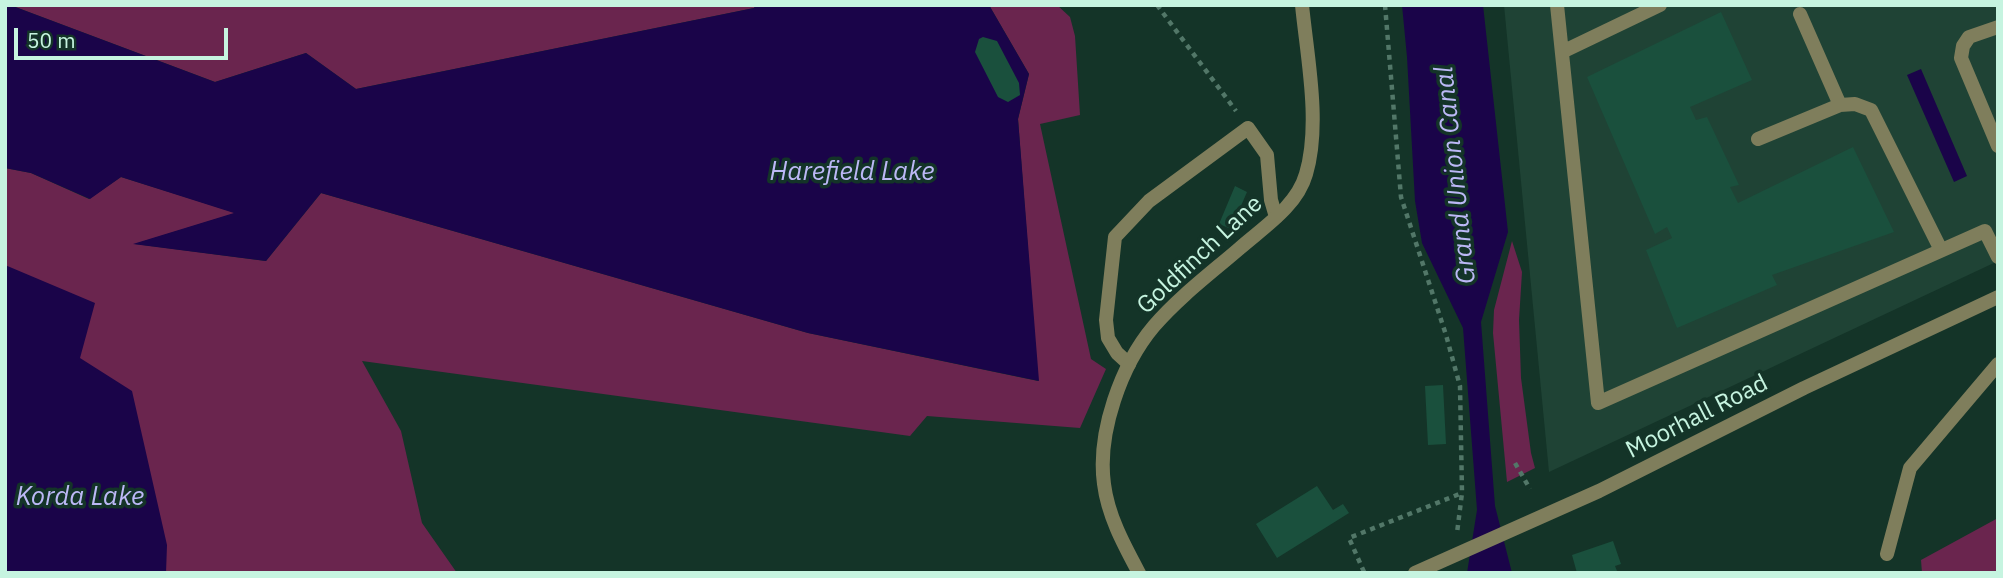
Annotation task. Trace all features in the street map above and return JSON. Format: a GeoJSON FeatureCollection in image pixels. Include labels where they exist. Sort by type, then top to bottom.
{"type":"FeatureCollection","features":[{"type":"Feature","properties":{"kind":"street","name":"Goldfinch Lane"},"geometry":{"type":"LineString","coordinates":[[1139,573],[1113,521],[1104,484],[1107,433],[1115,397],[1129,364],[1152,328],[1177,302],[1276,218],[1296,197],[1306,175],[1311,149],[1310,84],[1302,5]]}},
{"type":"Feature","properties":{"kind":"street"},"geometry":{"type":"LineString","coordinates":[[1557,5],[1598,403],[1991,227],[1998,257]]}},
{"type":"Feature","properties":{"kind":"street"},"geometry":{"type":"LineString","coordinates":[[1562,51],[1660,5]]}},
{"type":"Feature","properties":{"kind":"street"},"geometry":{"type":"LineString","coordinates":[[1800,14],[1840,105]]}},
{"type":"Feature","properties":{"kind":"street"},"geometry":{"type":"LineString","coordinates":[[1998,27],[1969,37],[1963,46],[1961,58],[1998,146]]}},
{"type":"Feature","properties":{"kind":"street"},"geometry":{"type":"LineString","coordinates":[[1758,139],[1840,105],[1855,104],[1871,110],[1941,250]]}},
{"type":"Feature","properties":{"kind":"street"},"geometry":{"type":"LineString","coordinates":[[1129,364],[1108,338],[1106,320],[1115,237],[1149,201],[1248,128],[1266,155],[1271,200],[1276,218]]}},
{"type":"Feature","properties":{"kind":"street","name":"Moorhall Road"},"geometry":{"type":"LineString","coordinates":[[1415,573],[1548,514],[1804,388],[1998,297]]}},
{"type":"Feature","properties":{"kind":"street"},"geometry":{"type":"LineString","coordinates":[[1887,554],[1910,468],[1998,364]]}},
{"type":"Feature","properties":{"kind":"path"},"geometry":{"type":"LineString","coordinates":[[1157,5],[1248,128]]}},
{"type":"Feature","properties":{"kind":"path"},"geometry":{"type":"LineString","coordinates":[[1364,572],[1349,538],[1462,493],[1460,386],[1401,197],[1385,5]]}},
{"type":"Feature","properties":{"kind":"path"},"geometry":{"type":"LineString","coordinates":[[1515,463],[1530,489]]}},
{"type":"Feature","properties":{"kind":"shaded area"},"geometry":{"type":"Polygon","coordinates":[[[10,5],[756,5],[754,8],[356,89],[306,53],[215,82],[10,5]]]}},
{"type":"Feature","properties":{"kind":"shaded area"},"geometry":{"type":"Polygon","coordinates":[[[989,5],[1057,5],[1070,17],[1075,36],[1080,115],[1040,124],[1091,359],[1106,369],[1080,428],[927,416],[910,436],[362,361],[401,431],[422,523],[457,573],[5,573],[5,168],[31,173],[89,199],[121,177],[236,213],[135,244],[266,261],[321,193],[808,333],[1038,381],[1018,119],[1029,74],[989,5]]]}},
{"type":"Feature","properties":{"kind":"shaded area"},"geometry":{"type":"Polygon","coordinates":[[[1504,5],[1998,5],[1998,261],[1549,472],[1504,5]]]}},
{"type":"Feature","properties":{"kind":"shaded area"},"geometry":{"type":"Polygon","coordinates":[[[1512,241],[1522,272],[1519,320],[1521,378],[1535,468],[1507,482],[1493,333],[1494,310],[1512,241]]]}},
{"type":"Feature","properties":{"kind":"shaded area"},"geometry":{"type":"Polygon","coordinates":[[[1998,518],[1998,573],[1922,573],[1921,560],[1998,518]]]}},
{"type":"Feature","properties":{"kind":"water","name":"Harefield Lake"},"geometry":{"type":"Polygon","coordinates":[[[5,5],[215,82],[306,53],[356,89],[754,8],[756,5],[989,5],[1029,74],[1018,119],[1039,381],[808,333],[321,193],[266,261],[133,244],[234,213],[121,177],[90,199],[31,173],[5,168],[5,5]]]}},
{"type":"Feature","properties":{"kind":"water","name":"Grand Union Canal"},"geometry":{"type":"Polygon","coordinates":[[[1402,5],[1483,5],[1508,232],[1481,322],[1495,506],[1512,573],[1467,573],[1477,510],[1463,328],[1422,243],[1415,201],[1402,5]]]}},
{"type":"Feature","properties":{"kind":"water"},"geometry":{"type":"Polygon","coordinates":[[[1921,69],[1967,176],[1954,182],[1907,75],[1921,69]]]}},
{"type":"Feature","properties":{"kind":"water","name":"Korda Lake"},"geometry":{"type":"Polygon","coordinates":[[[5,265],[95,303],[80,358],[132,391],[167,545],[166,573],[5,573],[5,265]]]}},
{"type":"Feature","properties":{"kind":"building"},"geometry":{"type":"Polygon","coordinates":[[[1721,12],[1752,80],[1690,107],[1696,120],[1707,117],[1739,185],[1730,187],[1738,203],[1853,147],[1894,232],[1772,275],[1777,285],[1677,328],[1646,250],[1672,238],[1667,227],[1655,234],[1587,77],[1721,12]]]}},
{"type":"Feature","properties":{"kind":"building"},"geometry":{"type":"Polygon","coordinates":[[[983,37],[997,41],[1019,83],[1020,95],[1008,102],[998,97],[975,52],[979,39],[983,37]]]}},
{"type":"Feature","properties":{"kind":"building"},"geometry":{"type":"Polygon","coordinates":[[[1235,186],[1247,192],[1231,229],[1219,224],[1235,186]]]}},
{"type":"Feature","properties":{"kind":"building"},"geometry":{"type":"Polygon","coordinates":[[[1443,385],[1446,444],[1428,445],[1425,386],[1443,385]]]}},
{"type":"Feature","properties":{"kind":"building"},"geometry":{"type":"Polygon","coordinates":[[[1317,486],[1333,510],[1343,504],[1349,513],[1277,558],[1256,524],[1317,486]]]}},
{"type":"Feature","properties":{"kind":"building"},"geometry":{"type":"Polygon","coordinates":[[[1613,541],[1621,564],[1615,566],[1617,571],[1577,573],[1572,555],[1613,541]]]}}]}
